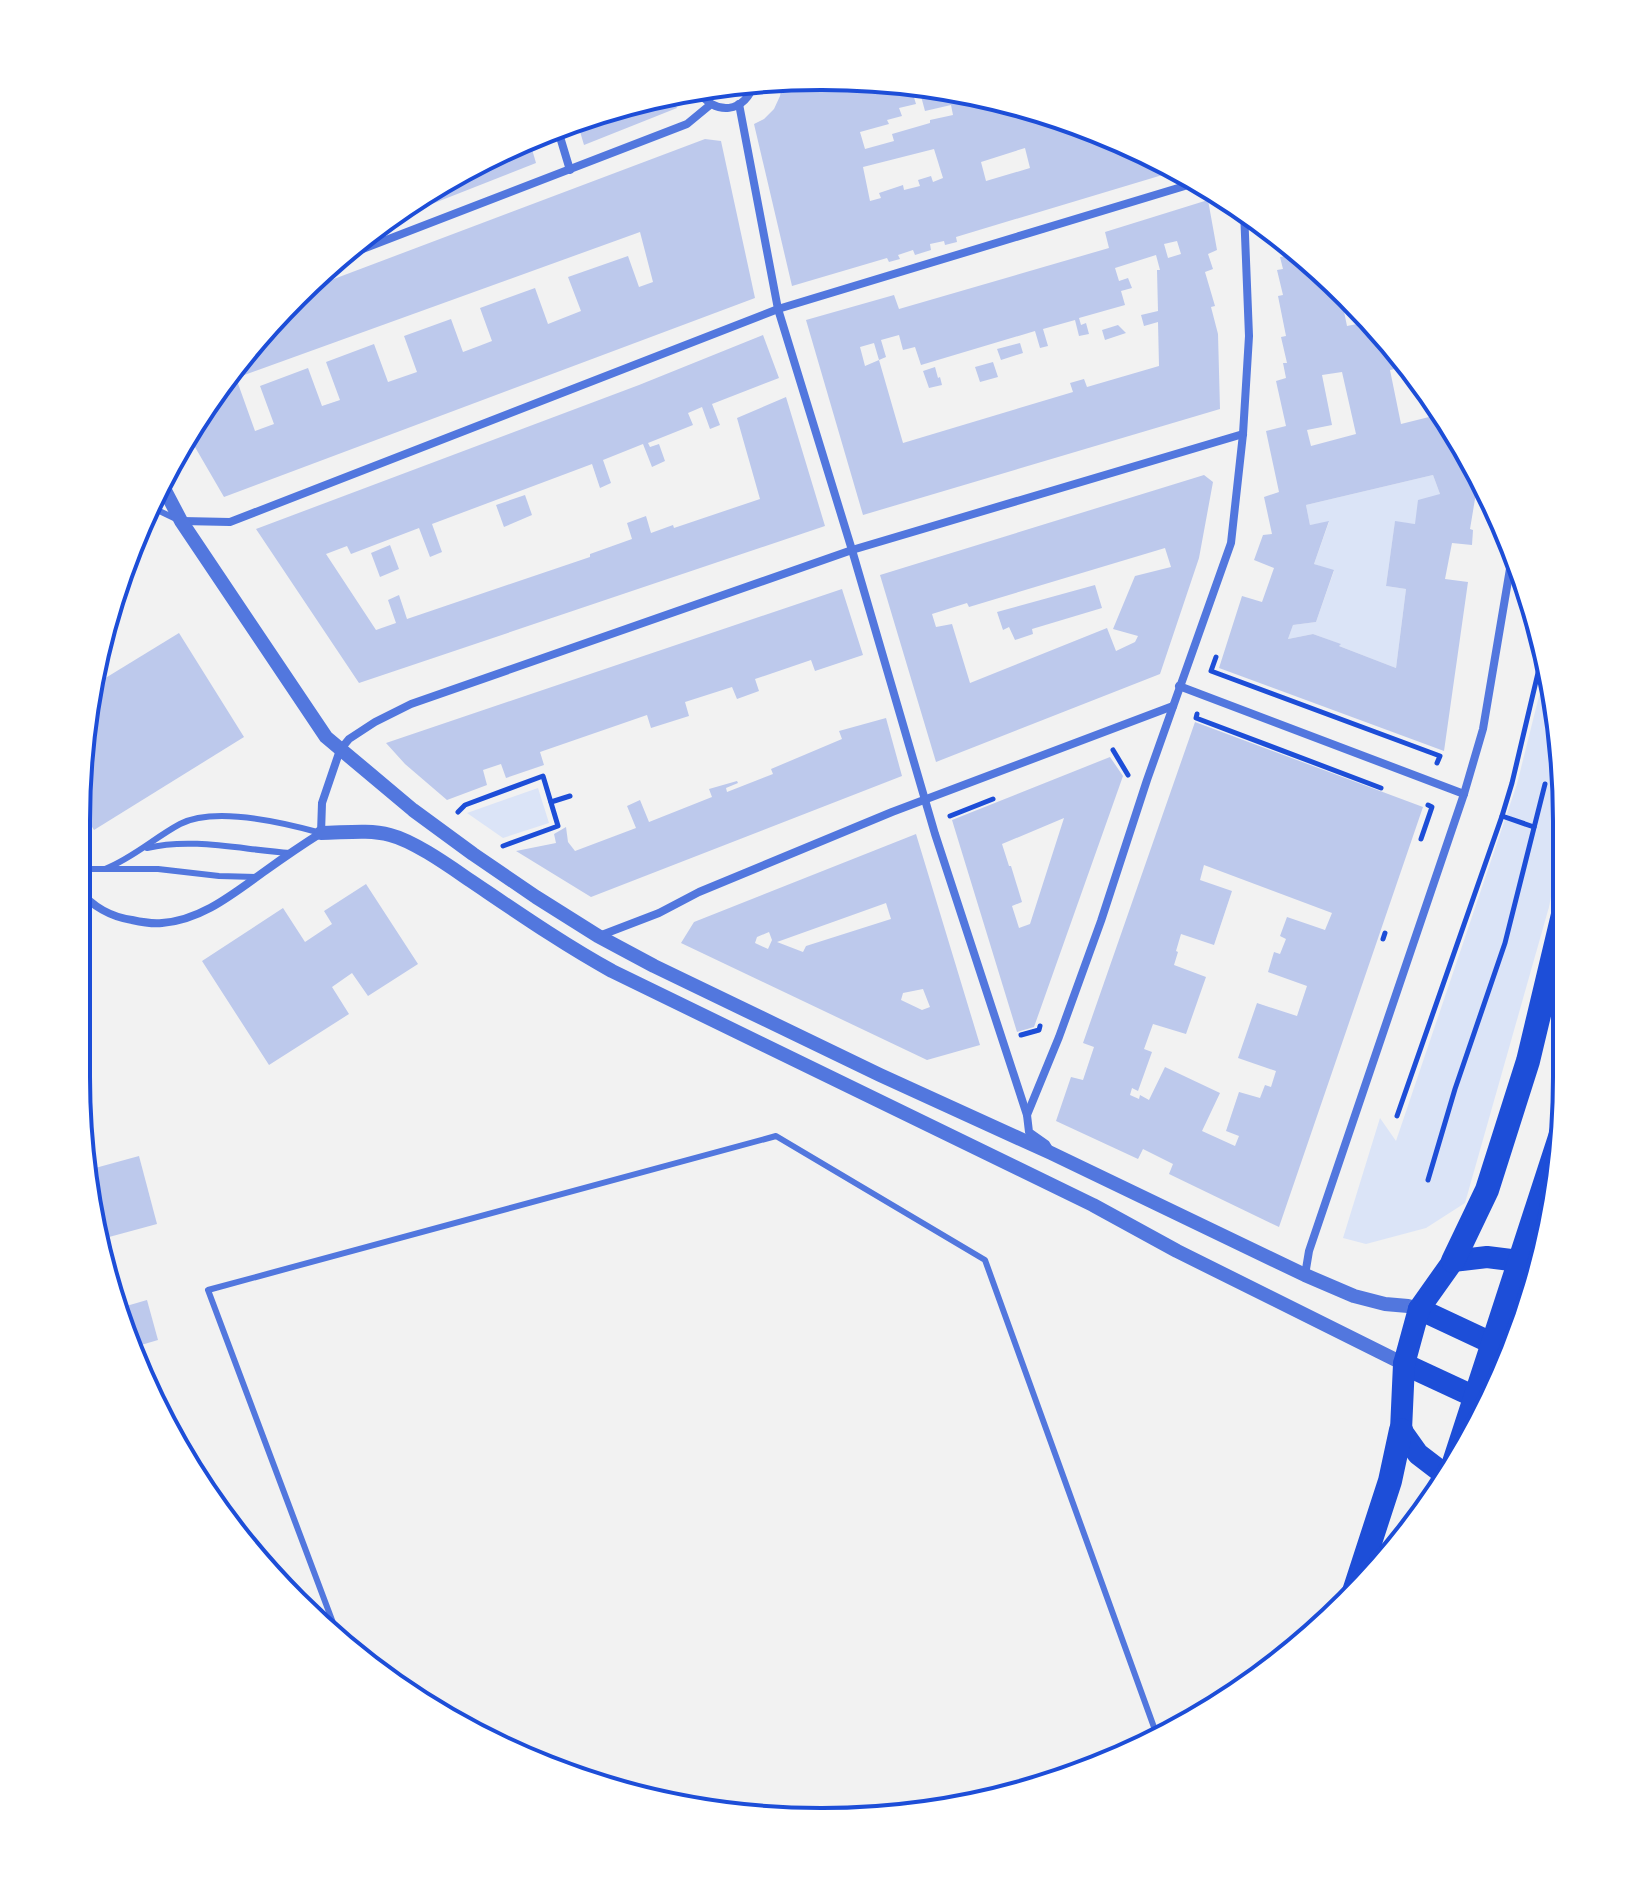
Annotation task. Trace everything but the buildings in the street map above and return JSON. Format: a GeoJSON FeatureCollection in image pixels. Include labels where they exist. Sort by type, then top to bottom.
{"type":"FeatureCollection","features":[{"type":"Feature","properties":{"kind":"highway"},"geometry":{"type":"LineString","coordinates":[[1361,1570],[1390,1481],[1401,1430],[1404,1364],[1419,1309],[1453,1261],[1487,1190],[1528,1061],[1553,956]]}},
{"type":"Feature","properties":{"kind":"highway"},"geometry":{"type":"LineString","coordinates":[[1468,1419],[1545,1182]]}},
{"type":"Feature","properties":{"kind":"highway"},"geometry":{"type":"LineString","coordinates":[[1453,1261],[1487,1257],[1528,1266]]}},
{"type":"Feature","properties":{"kind":"highway"},"geometry":{"type":"LineString","coordinates":[[1419,1309],[1500,1347]]}},
{"type":"Feature","properties":{"kind":"highway"},"geometry":{"type":"LineString","coordinates":[[1404,1364],[1479,1399]]}},
{"type":"Feature","properties":{"kind":"highway"},"geometry":{"type":"LineString","coordinates":[[1401,1430],[1418,1454],[1439,1469]]}},
{"type":"Feature","properties":{"kind":"street"},"geometry":{"type":"LineString","coordinates":[[704,100],[722,108],[734,107],[751,94]]}},
{"type":"Feature","properties":{"kind":"street"},"geometry":{"type":"LineString","coordinates":[[739,104],[778,309],[971,949],[1027,1115],[1029,1132],[1046,1144],[1051,1153]]}},
{"type":"Feature","properties":{"kind":"street"},"geometry":{"type":"LineString","coordinates":[[369,247],[687,124],[710,105]]}},
{"type":"Feature","properties":{"kind":"street"},"geometry":{"type":"LineString","coordinates":[[561,139],[570,170]]}},
{"type":"Feature","properties":{"kind":"street"},"geometry":{"type":"LineString","coordinates":[[181,521],[230,522],[778,309],[1184,186]]}},
{"type":"Feature","properties":{"kind":"street"},"geometry":{"type":"LineString","coordinates":[[1027,1115],[1101,921],[1179,686],[1231,543],[1243,434],[1249,336],[1245,225]]}},
{"type":"Feature","properties":{"kind":"street"},"geometry":{"type":"LineString","coordinates":[[321,833],[322,803],[340,750],[349,739],[411,704],[852,550],[1243,434]]}},
{"type":"Feature","properties":{"kind":"street"},"geometry":{"type":"LineString","coordinates":[[167,494],[181,521],[326,737],[413,810],[473,854],[598,936],[645,962],[880,1075],[1305,1275],[1354,1296],[1419,1309]]}},
{"type":"Feature","properties":{"kind":"street"},"geometry":{"type":"LineString","coordinates":[[1305,1275],[1309,1251],[1464,794],[1483,729],[1509,574]]}},
{"type":"Feature","properties":{"kind":"street"},"geometry":{"type":"LineString","coordinates":[[1179,686],[1464,794]]}},
{"type":"Feature","properties":{"kind":"street"},"geometry":{"type":"LineString","coordinates":[[598,936],[925,800],[1173,706]]}},
{"type":"Feature","properties":{"kind":"street"},"geometry":{"type":"LineString","coordinates":[[90,901],[108,913],[126,919],[161,923],[179,920],[210,908],[321,833],[390,835],[406,841],[459,873],[573,949],[612,971],[1093,1205],[1177,1251],[1404,1364]]}},
{"type":"Feature","properties":{"kind":"lane"},"geometry":{"type":"LineString","coordinates":[[159,511],[181,521]]}},
{"type":"Feature","properties":{"kind":"lane"},"geometry":{"type":"LineString","coordinates":[[105,869],[121,863],[192,819],[208,817],[279,822],[321,833]]}},
{"type":"Feature","properties":{"kind":"lane"},"geometry":{"type":"LineString","coordinates":[[143,849],[186,843],[290,853]]}},
{"type":"Feature","properties":{"kind":"lane"},"geometry":{"type":"LineString","coordinates":[[90,868],[158,869],[257,877]]}},
{"type":"Feature","properties":{"kind":"lane"},"geometry":{"type":"LineString","coordinates":[[332,1619],[208,1290],[776,1136],[985,1260],[1154,1728]]}},
{"type":"Feature","properties":{"kind":"path"},"geometry":{"type":"LineString","coordinates":[[1220,643],[1211,671],[1440,756],[1430,782]]}},
{"type":"Feature","properties":{"kind":"path"},"geometry":{"type":"LineString","coordinates":[[1397,1116],[1502,816],[1538,674]]}},
{"type":"Feature","properties":{"kind":"path"},"geometry":{"type":"LineString","coordinates":[[1113,752],[1128,775],[1123,789]]}},
{"type":"Feature","properties":{"kind":"path"},"geometry":{"type":"LineString","coordinates":[[458,812],[465,805],[543,776],[558,826],[503,846]]}},
{"type":"Feature","properties":{"kind":"path"},"geometry":{"type":"LineString","coordinates":[[1428,1180],[1455,1089],[1505,943],[1545,784]]}},
{"type":"Feature","properties":{"kind":"path"},"geometry":{"type":"LineString","coordinates":[[551,802],[570,796]]}},
{"type":"Feature","properties":{"kind":"path"},"geometry":{"type":"LineString","coordinates":[[946,818],[996,798]]}},
{"type":"Feature","properties":{"kind":"path"},"geometry":{"type":"LineString","coordinates":[[1502,816],[1534,827]]}},
{"type":"Feature","properties":{"kind":"path"},"geometry":{"type":"LineString","coordinates":[[1013,1037],[1039,1030],[1044,1015]]}},
{"type":"Feature","properties":{"kind":"shaded area"},"geometry":{"type":"Polygon","coordinates":[[[1433,475],[1440,494],[1415,524],[1395,522],[1386,586],[1406,589],[1396,668],[1313,634],[1288,639],[1293,625],[1316,622],[1334,571],[1314,564],[1329,522],[1310,525],[1306,505],[1433,475]]]}},
{"type":"Feature","properties":{"kind":"shaded area"},"geometry":{"type":"Polygon","coordinates":[[[1541,689],[1551,774],[1553,887],[1465,1203],[1426,1228],[1366,1244],[1343,1238],[1380,1118],[1396,1141],[1517,784],[1541,689]]]}},
{"type":"Feature","properties":{"kind":"shaded area"},"geometry":{"type":"Polygon","coordinates":[[[538,788],[549,823],[503,838],[467,813],[538,788]]]}}]}
